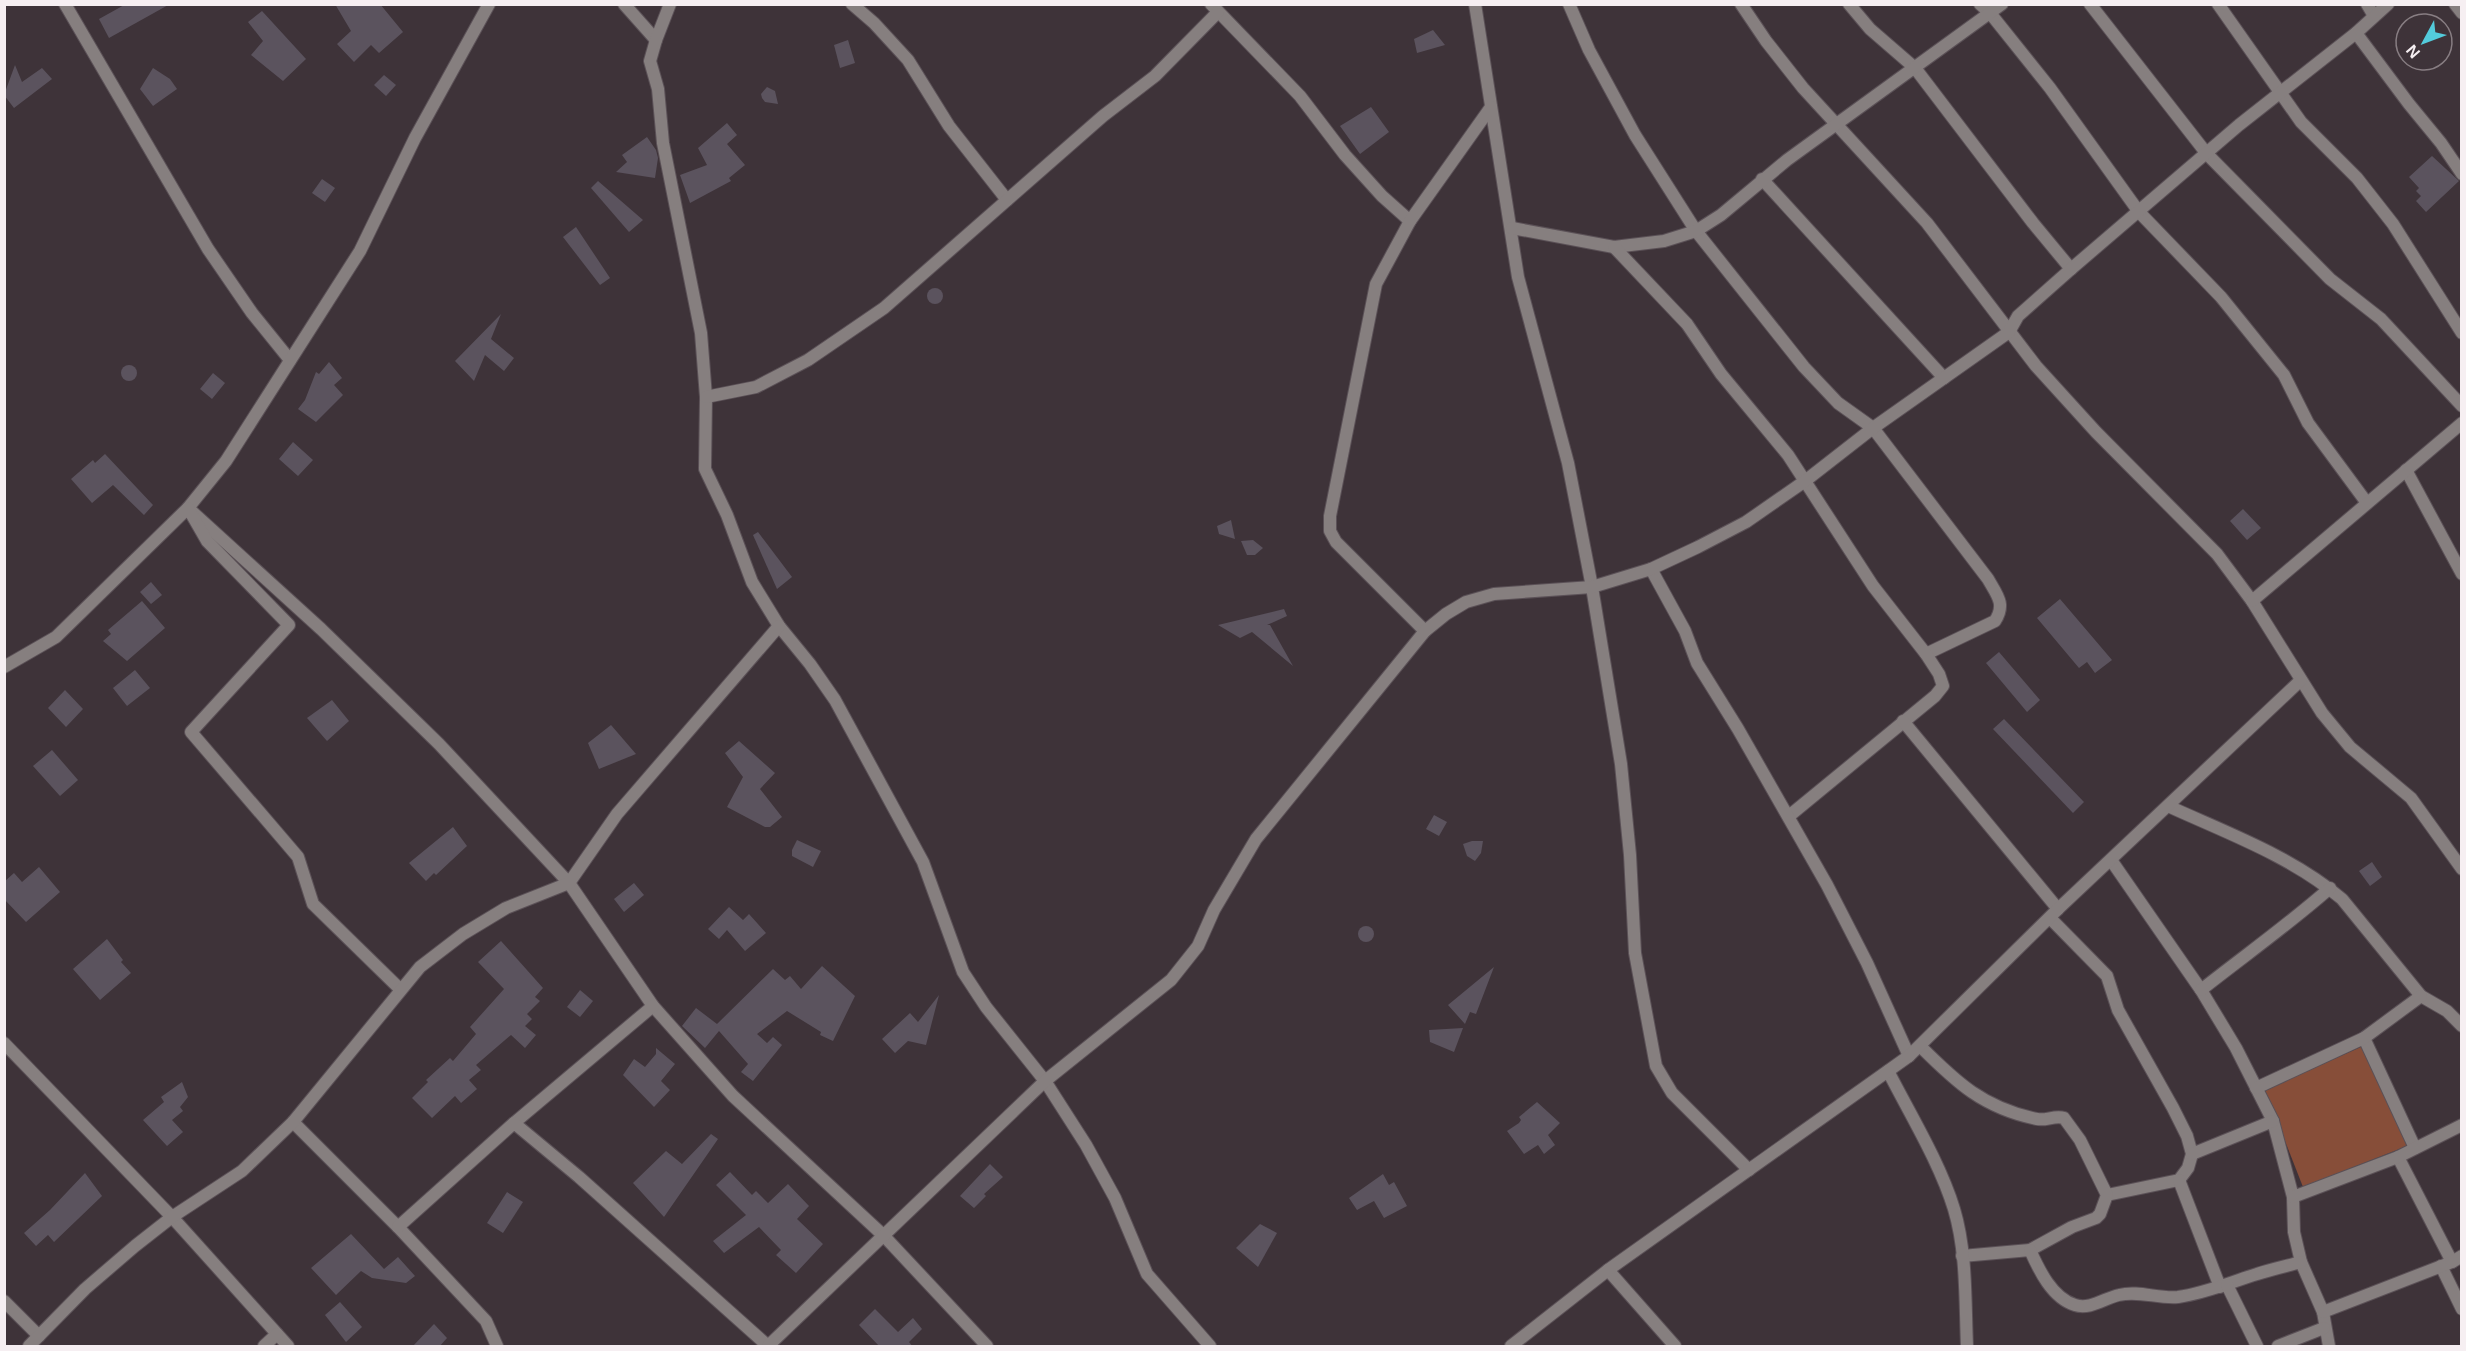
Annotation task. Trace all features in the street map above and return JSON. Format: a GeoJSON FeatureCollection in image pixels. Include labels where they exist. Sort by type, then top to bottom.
{"type":"FeatureCollection","features":[{"type":"Feature","properties":{"kind":"street"},"geometry":{"type":"LineString","coordinates":[[65,4],[208,249],[252,313],[290,360]]}},
{"type":"Feature","properties":{"kind":"street"},"geometry":{"type":"LineString","coordinates":[[4,667],[56,637],[188,508],[226,461],[360,251],[416,138],[489,4]]}},
{"type":"Feature","properties":{"kind":"street"},"geometry":{"type":"LineString","coordinates":[[624,4],[656,40]]}},
{"type":"Feature","properties":{"kind":"street"},"geometry":{"type":"LineString","coordinates":[[670,4],[650,61],[658,89],[663,143],[702,333],[706,397],[705,469],[727,514],[752,582],[779,626],[835,700],[923,862],[963,972],[986,1007],[1045,1081],[1086,1144],[1115,1198],[1147,1274],[1210,1347]]}},
{"type":"Feature","properties":{"kind":"street"},"geometry":{"type":"LineString","coordinates":[[852,4],[874,23],[908,60],[949,126],[1008,200]]}},
{"type":"Feature","properties":{"kind":"street"},"geometry":{"type":"LineString","coordinates":[[1475,4],[1518,277],[1568,463],[1592,587],[1621,764],[1630,855],[1635,953],[1656,1066],[1672,1093],[1749,1170]]}},
{"type":"Feature","properties":{"kind":"street"},"geometry":{"type":"LineString","coordinates":[[1569,4],[1589,50],[1635,135],[1696,231],[1804,367],[1838,403],[1874,428],[1988,579],[2000,600],[2001,612],[1995,621],[1926,654]]}},
{"type":"Feature","properties":{"kind":"street"},"geometry":{"type":"LineString","coordinates":[[1741,4],[1803,88],[1927,222],[2036,366],[2096,432],[2217,554],[2252,601],[2322,713],[2350,747],[2411,798],[2460,865]]}},
{"type":"Feature","properties":{"kind":"street"},"geometry":{"type":"LineString","coordinates":[[1849,4],[1870,29],[1915,68],[2033,223],[2071,269]]}},
{"type":"Feature","properties":{"kind":"street"},"geometry":{"type":"LineString","coordinates":[[1980,4],[1990,13],[2049,88],[2139,212],[2221,297],[2284,375],[2308,423],[2367,503]]}},
{"type":"Feature","properties":{"kind":"street"},"geometry":{"type":"LineString","coordinates":[[1512,228],[1614,247],[1664,241],[1696,231],[1721,214],[1762,178],[2002,4]]}},
{"type":"Feature","properties":{"kind":"street"},"geometry":{"type":"LineString","coordinates":[[2090,4],[2207,154],[2330,279],[2381,320],[2462,406]]}},
{"type":"Feature","properties":{"kind":"street"},"geometry":{"type":"LineString","coordinates":[[2218,4],[2301,122],[2364,187],[2392,224],[2462,333]]}},
{"type":"Feature","properties":{"kind":"street"},"geometry":{"type":"LineString","coordinates":[[2367,4],[2374,16]]}},
{"type":"Feature","properties":{"kind":"street"},"geometry":{"type":"LineString","coordinates":[[514,1123],[588,1185],[768,1347],[1045,1081],[1171,980],[1198,946],[1214,910],[1256,838],[1425,631],[1466,602],[1494,594],[1592,587],[1651,569],[1746,522],[2009,332],[2018,316],[2071,269],[2239,125],[2280,95],[2388,4]]}},
{"type":"Feature","properties":{"kind":"street"},"geometry":{"type":"LineString","coordinates":[[2455,4],[2462,13]]}},
{"type":"Feature","properties":{"kind":"street"},"geometry":{"type":"LineString","coordinates":[[706,397],[756,387],[808,360],[884,308],[1103,116],[1155,76],[1214,8],[1300,96],[1345,155],[1374,188],[1410,221]]}},
{"type":"Feature","properties":{"kind":"street"},"geometry":{"type":"LineString","coordinates":[[2356,33],[2441,143],[2462,174]]}},
{"type":"Feature","properties":{"kind":"street"},"geometry":{"type":"LineString","coordinates":[[1425,631],[1336,542],[1330,531],[1330,516],[1376,284],[1410,221],[1491,107]]}},
{"type":"Feature","properties":{"kind":"street"},"geometry":{"type":"LineString","coordinates":[[1762,178],[1944,378]]}},
{"type":"Feature","properties":{"kind":"street"},"geometry":{"type":"LineString","coordinates":[[1614,247],[1687,324],[1721,374],[1788,455],[1874,586],[1926,654],[1939,674],[1943,686],[1935,696],[1789,816]]}},
{"type":"Feature","properties":{"kind":"street"},"geometry":{"type":"LineString","coordinates":[[2252,601],[2462,423]]}},
{"type":"Feature","properties":{"kind":"street"},"geometry":{"type":"LineString","coordinates":[[2406,470],[2462,574]]}},
{"type":"Feature","properties":{"kind":"street"},"geometry":{"type":"LineString","coordinates":[[188,508],[321,629],[439,744],[569,883],[653,1006],[733,1096],[884,1236],[987,1347]]}},
{"type":"Feature","properties":{"kind":"street"},"geometry":{"type":"LineString","coordinates":[[188,508],[207,541],[289,626],[191,732],[298,857],[313,904],[400,989]]}},
{"type":"Feature","properties":{"kind":"street"},"geometry":{"type":"LineString","coordinates":[[1651,569],[1685,631],[1697,663],[1789,816],[1867,963],[1909,1056]]}},
{"type":"Feature","properties":{"kind":"street"},"geometry":{"type":"LineString","coordinates":[[29,1347],[85,1289],[172,1217],[242,1171],[293,1122],[420,967],[463,933],[506,908],[569,883],[617,814],[779,626]]}},
{"type":"Feature","properties":{"kind":"street"},"geometry":{"type":"LineString","coordinates":[[1510,1347],[1608,1270],[1909,1056],[2054,913],[2301,680]]}},
{"type":"Feature","properties":{"kind":"street"},"geometry":{"type":"LineString","coordinates":[[1903,721],[2054,913],[2107,976],[2118,1010],[2187,1136],[2192,1154],[2188,1168],[2179,1180],[2107,1195]]}},
{"type":"Feature","properties":{"kind":"street"},"geometry":{"type":"LineString","coordinates":[[2168,806],[2289,862],[2330,888],[2342,898],[2421,996],[2447,1011],[2462,1026]]}},
{"type":"Feature","properties":{"kind":"street"},"geometry":{"type":"LineString","coordinates":[[2111,860],[2201,990],[2236,1048],[2273,1121],[2293,1197],[2294,1232],[2301,1262],[2323,1312],[2329,1347]]}},
{"type":"Feature","properties":{"kind":"street"},"geometry":{"type":"LineString","coordinates":[[2201,990],[2264,940],[2288,925],[2330,888]]}},
{"type":"Feature","properties":{"kind":"street"},"geometry":{"type":"LineString","coordinates":[[2256,1088],[2364,1038],[2421,996]]}},
{"type":"Feature","properties":{"kind":"street"},"geometry":{"type":"LineString","coordinates":[[398,1227],[514,1123],[653,1006]]}},
{"type":"Feature","properties":{"kind":"street"},"geometry":{"type":"LineString","coordinates":[[2364,1038],[2415,1148]]}},
{"type":"Feature","properties":{"kind":"street"},"geometry":{"type":"LineString","coordinates":[[4,1043],[172,1217],[288,1347]]}},
{"type":"Feature","properties":{"kind":"street"},"geometry":{"type":"LineString","coordinates":[[1920,1046],[1956,1082],[1984,1101],[2038,1120],[2064,1118],[2080,1140],[2107,1195],[2100,1214],[2096,1218],[2072,1227],[2030,1250],[1962,1256]]}},
{"type":"Feature","properties":{"kind":"street"},"geometry":{"type":"LineString","coordinates":[[1888,1071],[1954,1209],[1962,1256],[1967,1347]]}},
{"type":"Feature","properties":{"kind":"street"},"geometry":{"type":"LineString","coordinates":[[2192,1154],[2273,1121]]}},
{"type":"Feature","properties":{"kind":"street"},"geometry":{"type":"LineString","coordinates":[[293,1122],[398,1227],[486,1321],[497,1347]]}},
{"type":"Feature","properties":{"kind":"street"},"geometry":{"type":"LineString","coordinates":[[2293,1197],[2398,1157],[2462,1125]]}},
{"type":"Feature","properties":{"kind":"street"},"geometry":{"type":"LineString","coordinates":[[2398,1157],[2452,1262],[2462,1310]]}},
{"type":"Feature","properties":{"kind":"street"},"geometry":{"type":"LineString","coordinates":[[2179,1180],[2223,1286],[2257,1347]]}},
{"type":"Feature","properties":{"kind":"street"},"geometry":{"type":"LineString","coordinates":[[2030,1250],[2053,1289],[2064,1299],[2076,1305],[2090,1306],[2120,1294],[2141,1293],[2178,1297],[2301,1262]]}},
{"type":"Feature","properties":{"kind":"street"},"geometry":{"type":"LineString","coordinates":[[2323,1312],[2452,1262]]}},
{"type":"Feature","properties":{"kind":"street"},"geometry":{"type":"LineString","coordinates":[[1608,1270],[1675,1347]]}},
{"type":"Feature","properties":{"kind":"street"},"geometry":{"type":"LineString","coordinates":[[4,1301],[39,1336]]}},
{"type":"Feature","properties":{"kind":"street"},"geometry":{"type":"LineString","coordinates":[[2278,1347],[2324,1328]]}},
{"type":"Feature","properties":{"kind":"street"},"geometry":{"type":"LineString","coordinates":[[264,1347],[277,1334]]}},
{"type":"Feature","properties":{"kind":"shaded area"},"geometry":{"type":"Polygon","coordinates":[[[2363,1046],[2407,1146],[2303,1187],[2265,1090],[2363,1046]]]}},
{"type":"Feature","properties":{"kind":"building"},"geometry":{"type":"Polygon","coordinates":[[[126,4],[170,4],[109,38],[99,19],[126,4]]]}},
{"type":"Feature","properties":{"kind":"building"},"geometry":{"type":"Polygon","coordinates":[[[335,4],[380,4],[403,32],[379,53],[371,45],[354,62],[337,44],[351,31],[335,4]]]}},
{"type":"Feature","properties":{"kind":"building"},"geometry":{"type":"Polygon","coordinates":[[[262,11],[306,59],[283,81],[251,55],[263,41],[248,22],[262,11]]]}},
{"type":"Feature","properties":{"kind":"building"},"geometry":{"type":"Polygon","coordinates":[[[1433,30],[1445,45],[1417,53],[1414,39],[1433,30]]]}},
{"type":"Feature","properties":{"kind":"building"},"geometry":{"type":"Polygon","coordinates":[[[848,40],[855,63],[840,68],[834,45],[848,40]]]}},
{"type":"Feature","properties":{"kind":"building"},"geometry":{"type":"Polygon","coordinates":[[[15,65],[22,82],[42,68],[52,79],[14,108],[4,95],[15,65]]]}},
{"type":"Feature","properties":{"kind":"building"},"geometry":{"type":"Polygon","coordinates":[[[153,68],[170,79],[177,89],[153,106],[140,89],[153,68]]]}},
{"type":"Feature","properties":{"kind":"building"},"geometry":{"type":"Polygon","coordinates":[[[384,75],[396,85],[386,96],[374,85],[384,75]]]}},
{"type":"Feature","properties":{"kind":"building"},"geometry":{"type":"Polygon","coordinates":[[[767,87],[775,91],[778,104],[765,102],[762,98],[761,94],[767,87]]]}},
{"type":"Feature","properties":{"kind":"building"},"geometry":{"type":"Polygon","coordinates":[[[1371,107],[1389,132],[1360,154],[1340,126],[1371,107]]]}},
{"type":"Feature","properties":{"kind":"building"},"geometry":{"type":"Polygon","coordinates":[[[727,123],[737,135],[727,144],[745,165],[729,178],[731,181],[690,203],[680,175],[707,165],[698,148],[727,123]]]}},
{"type":"Feature","properties":{"kind":"building"},"geometry":{"type":"Polygon","coordinates":[[[647,137],[656,150],[658,158],[655,178],[616,172],[627,162],[622,155],[647,137]]]}},
{"type":"Feature","properties":{"kind":"building"},"geometry":{"type":"Polygon","coordinates":[[[2432,156],[2459,181],[2426,212],[2416,201],[2421,196],[2416,191],[2419,188],[2409,177],[2432,156]]]}},
{"type":"Feature","properties":{"kind":"building"},"geometry":{"type":"Polygon","coordinates":[[[322,179],[335,188],[325,202],[312,193],[322,179]]]}},
{"type":"Feature","properties":{"kind":"building"},"geometry":{"type":"Polygon","coordinates":[[[598,181],[643,220],[629,232],[591,188],[598,181]]]}},
{"type":"Feature","properties":{"kind":"building"},"geometry":{"type":"Polygon","coordinates":[[[576,227],[610,278],[600,285],[563,237],[576,227]]]}},
{"type":"Feature","properties":{"kind":"building"},"geometry":{"type":"Polygon","coordinates":[[[932,288],[938,288],[943,296],[941,302],[932,304],[927,299],[927,293],[932,288]]]}},
{"type":"Feature","properties":{"kind":"building"},"geometry":{"type":"Polygon","coordinates":[[[501,314],[491,339],[514,358],[504,371],[485,355],[474,381],[455,361],[501,314]]]}},
{"type":"Feature","properties":{"kind":"building"},"geometry":{"type":"Polygon","coordinates":[[[329,362],[342,378],[334,385],[343,395],[316,422],[298,409],[305,400],[316,372],[319,374],[329,362]]]}},
{"type":"Feature","properties":{"kind":"building"},"geometry":{"type":"Polygon","coordinates":[[[126,365],[132,365],[137,373],[135,379],[126,381],[121,376],[121,370],[126,365]]]}},
{"type":"Feature","properties":{"kind":"building"},"geometry":{"type":"Polygon","coordinates":[[[213,373],[225,383],[212,399],[200,389],[213,373]]]}},
{"type":"Feature","properties":{"kind":"building"},"geometry":{"type":"Polygon","coordinates":[[[293,442],[313,460],[298,476],[279,459],[293,442]]]}},
{"type":"Feature","properties":{"kind":"building"},"geometry":{"type":"Polygon","coordinates":[[[105,454],[153,505],[144,515],[113,485],[92,503],[71,479],[93,460],[95,463],[105,454]]]}},
{"type":"Feature","properties":{"kind":"building"},"geometry":{"type":"Polygon","coordinates":[[[2243,509],[2261,528],[2247,540],[2230,521],[2243,509]]]}},
{"type":"Feature","properties":{"kind":"building"},"geometry":{"type":"Polygon","coordinates":[[[1231,520],[1235,539],[1219,534],[1217,526],[1231,520]]]}},
{"type":"Feature","properties":{"kind":"building"},"geometry":{"type":"Polygon","coordinates":[[[758,532],[792,577],[777,589],[753,535],[758,532]]]}},
{"type":"Feature","properties":{"kind":"building"},"geometry":{"type":"Polygon","coordinates":[[[1253,540],[1263,548],[1255,555],[1247,555],[1241,541],[1253,540]]]}},
{"type":"Feature","properties":{"kind":"building"},"geometry":{"type":"Polygon","coordinates":[[[151,582],[162,595],[151,604],[140,592],[151,582]]]}},
{"type":"Feature","properties":{"kind":"building"},"geometry":{"type":"Polygon","coordinates":[[[2060,599],[2112,660],[2095,673],[2087,662],[2079,668],[2037,618],[2060,599]]]}},
{"type":"Feature","properties":{"kind":"building"},"geometry":{"type":"Polygon","coordinates":[[[142,601],[165,628],[127,661],[103,641],[111,634],[108,630],[142,601]]]}},
{"type":"Feature","properties":{"kind":"building"},"geometry":{"type":"Polygon","coordinates":[[[1284,609],[1287,616],[1267,625],[1270,625],[1293,666],[1252,632],[1240,638],[1218,625],[1284,609]]]}},
{"type":"Feature","properties":{"kind":"building"},"geometry":{"type":"Polygon","coordinates":[[[1999,652],[2040,700],[2027,712],[1986,663],[1999,652]]]}},
{"type":"Feature","properties":{"kind":"building"},"geometry":{"type":"Polygon","coordinates":[[[135,670],[150,688],[127,706],[113,688],[135,670]]]}},
{"type":"Feature","properties":{"kind":"building"},"geometry":{"type":"Polygon","coordinates":[[[65,690],[83,709],[66,727],[48,708],[65,690]]]}},
{"type":"Feature","properties":{"kind":"building"},"geometry":{"type":"Polygon","coordinates":[[[332,700],[349,721],[327,741],[307,718],[332,700]]]}},
{"type":"Feature","properties":{"kind":"building"},"geometry":{"type":"Polygon","coordinates":[[[2004,719],[2084,802],[2073,813],[1993,729],[2004,719]]]}},
{"type":"Feature","properties":{"kind":"building"},"geometry":{"type":"Polygon","coordinates":[[[611,725],[636,754],[599,769],[588,743],[611,725]]]}},
{"type":"Feature","properties":{"kind":"building"},"geometry":{"type":"Polygon","coordinates":[[[739,741],[775,773],[760,789],[782,817],[770,827],[765,827],[727,807],[743,777],[725,753],[739,741]]]}},
{"type":"Feature","properties":{"kind":"building"},"geometry":{"type":"Polygon","coordinates":[[[52,750],[78,780],[60,796],[33,766],[52,750]]]}},
{"type":"Feature","properties":{"kind":"building"},"geometry":{"type":"Polygon","coordinates":[[[1434,815],[1447,822],[1439,836],[1426,829],[1434,815]]]}},
{"type":"Feature","properties":{"kind":"building"},"geometry":{"type":"Polygon","coordinates":[[[453,827],[467,846],[436,875],[434,873],[426,881],[409,863],[453,827]]]}},
{"type":"Feature","properties":{"kind":"building"},"geometry":{"type":"Polygon","coordinates":[[[797,840],[821,851],[813,867],[792,856],[797,840]]]}},
{"type":"Feature","properties":{"kind":"building"},"geometry":{"type":"Polygon","coordinates":[[[1483,841],[1481,853],[1475,861],[1467,856],[1463,844],[1483,841]]]}},
{"type":"Feature","properties":{"kind":"building"},"geometry":{"type":"Polygon","coordinates":[[[2372,862],[2382,877],[2370,886],[2359,871],[2372,862]]]}},
{"type":"Feature","properties":{"kind":"building"},"geometry":{"type":"Polygon","coordinates":[[[39,867],[60,892],[26,922],[4,899],[4,882],[14,873],[22,882],[39,867]]]}},
{"type":"Feature","properties":{"kind":"building"},"geometry":{"type":"Polygon","coordinates":[[[634,883],[644,895],[624,912],[614,899],[634,883]]]}},
{"type":"Feature","properties":{"kind":"building"},"geometry":{"type":"Polygon","coordinates":[[[729,907],[743,920],[749,914],[766,933],[745,951],[727,930],[719,939],[708,929],[729,907]]]}},
{"type":"Feature","properties":{"kind":"building"},"geometry":{"type":"Polygon","coordinates":[[[1366,926],[1372,928],[1374,934],[1372,940],[1366,942],[1360,940],[1358,934],[1360,928],[1366,926]]]}},
{"type":"Feature","properties":{"kind":"building"},"geometry":{"type":"Polygon","coordinates":[[[107,939],[123,960],[121,962],[131,973],[100,1000],[73,969],[107,939]]]}},
{"type":"Feature","properties":{"kind":"building"},"geometry":{"type":"Polygon","coordinates":[[[501,941],[543,988],[535,997],[540,1001],[527,1014],[532,1019],[525,1026],[536,1035],[525,1048],[511,1035],[476,1065],[481,1070],[469,1080],[477,1089],[461,1103],[455,1096],[432,1118],[412,1098],[428,1082],[426,1080],[450,1058],[453,1061],[476,1034],[470,1027],[504,989],[478,962],[501,941]]]}},
{"type":"Feature","properties":{"kind":"building"},"geometry":{"type":"Polygon","coordinates":[[[822,966],[855,996],[833,1041],[820,1035],[821,1032],[787,1011],[757,1034],[767,1043],[773,1037],[782,1045],[753,1081],[741,1072],[748,1064],[719,1031],[705,1048],[682,1026],[696,1008],[717,1024],[773,969],[785,980],[790,976],[801,989],[822,966]]]}},
{"type":"Feature","properties":{"kind":"building"},"geometry":{"type":"Polygon","coordinates":[[[1494,967],[1476,1014],[1470,1012],[1465,1024],[1448,1005],[1494,967]]]}},
{"type":"Feature","properties":{"kind":"building"},"geometry":{"type":"Polygon","coordinates":[[[580,990],[593,1001],[580,1017],[567,1007],[580,990]]]}},
{"type":"Feature","properties":{"kind":"building"},"geometry":{"type":"Polygon","coordinates":[[[939,995],[926,1045],[908,1041],[895,1053],[882,1039],[910,1013],[918,1022],[939,995]]]}},
{"type":"Feature","properties":{"kind":"building"},"geometry":{"type":"Polygon","coordinates":[[[1463,1028],[1454,1052],[1430,1042],[1429,1030],[1463,1028]]]}},
{"type":"Feature","properties":{"kind":"building"},"geometry":{"type":"Polygon","coordinates":[[[656,1048],[675,1064],[661,1081],[670,1090],[654,1107],[623,1075],[634,1059],[645,1067],[656,1054],[656,1048]]]}},
{"type":"Feature","properties":{"kind":"building"},"geometry":{"type":"Polygon","coordinates":[[[182,1082],[188,1097],[180,1107],[183,1111],[172,1120],[183,1132],[167,1146],[143,1120],[164,1102],[161,1097],[182,1082]]]}},
{"type":"Feature","properties":{"kind":"building"},"geometry":{"type":"Polygon","coordinates":[[[1537,1102],[1560,1123],[1548,1135],[1555,1145],[1544,1154],[1538,1145],[1524,1154],[1507,1131],[1519,1123],[1521,1120],[1519,1117],[1537,1102]]]}},
{"type":"Feature","properties":{"kind":"building"},"geometry":{"type":"Polygon","coordinates":[[[711,1134],[718,1139],[664,1217],[633,1183],[666,1151],[682,1164],[711,1134]]]}},
{"type":"Feature","properties":{"kind":"building"},"geometry":{"type":"Polygon","coordinates":[[[990,1164],[1003,1177],[984,1194],[986,1196],[974,1208],[960,1196],[990,1164]]]}},
{"type":"Feature","properties":{"kind":"building"},"geometry":{"type":"Polygon","coordinates":[[[730,1172],[752,1195],[756,1191],[768,1203],[788,1184],[809,1206],[797,1219],[823,1244],[796,1273],[776,1255],[781,1250],[759,1227],[724,1253],[713,1241],[746,1215],[716,1185],[730,1172]]]}},
{"type":"Feature","properties":{"kind":"building"},"geometry":{"type":"Polygon","coordinates":[[[85,1173],[102,1196],[54,1242],[48,1235],[36,1246],[24,1233],[50,1210],[85,1173]]]}},
{"type":"Feature","properties":{"kind":"building"},"geometry":{"type":"Polygon","coordinates":[[[1383,1174],[1389,1185],[1394,1182],[1407,1206],[1384,1218],[1374,1201],[1357,1210],[1349,1198],[1383,1174]]]}},
{"type":"Feature","properties":{"kind":"building"},"geometry":{"type":"Polygon","coordinates":[[[507,1192],[523,1202],[503,1233],[487,1223],[507,1192]]]}},
{"type":"Feature","properties":{"kind":"building"},"geometry":{"type":"Polygon","coordinates":[[[1260,1224],[1277,1233],[1258,1267],[1236,1248],[1260,1224]]]}},
{"type":"Feature","properties":{"kind":"building"},"geometry":{"type":"Polygon","coordinates":[[[351,1234],[384,1269],[398,1257],[415,1276],[406,1283],[372,1278],[361,1271],[336,1295],[311,1268],[351,1234]]]}},
{"type":"Feature","properties":{"kind":"building"},"geometry":{"type":"Polygon","coordinates":[[[340,1302],[362,1327],[346,1342],[325,1315],[340,1302]]]}},
{"type":"Feature","properties":{"kind":"building"},"geometry":{"type":"Polygon","coordinates":[[[875,1309],[898,1332],[913,1318],[922,1329],[909,1342],[913,1347],[880,1347],[859,1325],[875,1309]]]}},
{"type":"Feature","properties":{"kind":"building"},"geometry":{"type":"Polygon","coordinates":[[[434,1324],[447,1338],[439,1347],[412,1347],[434,1324]]]}}]}
